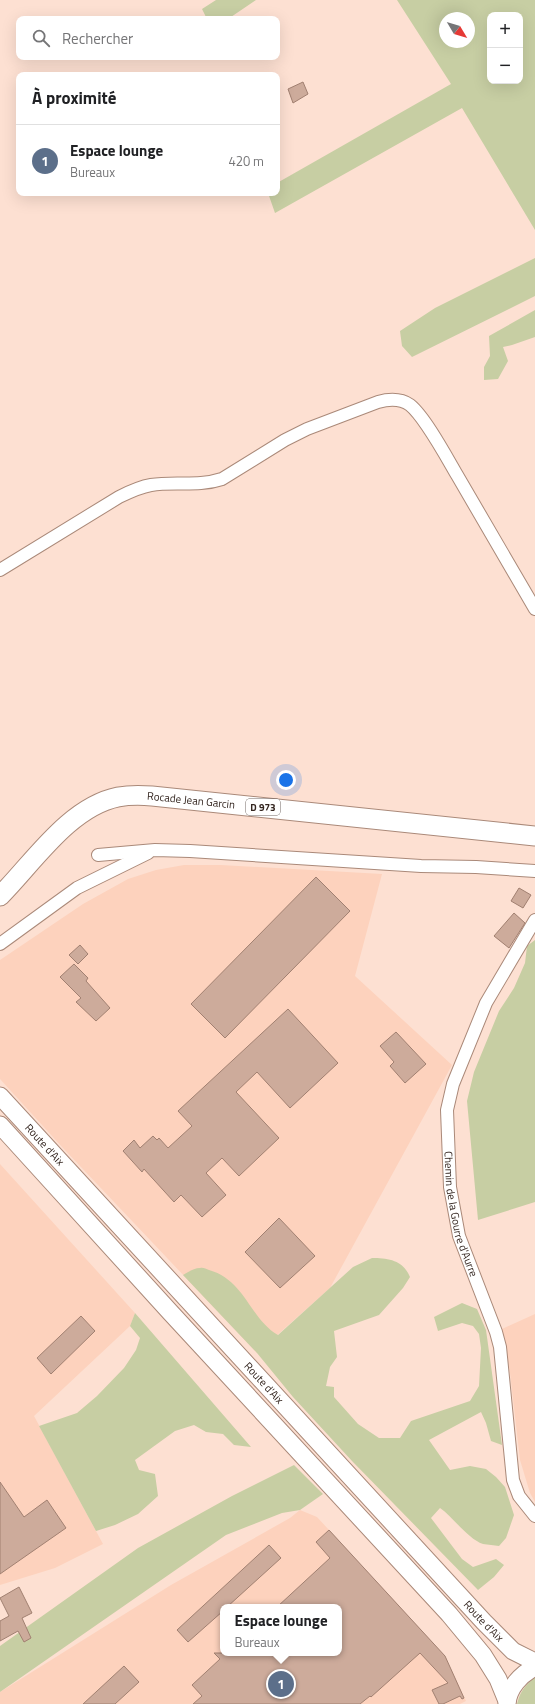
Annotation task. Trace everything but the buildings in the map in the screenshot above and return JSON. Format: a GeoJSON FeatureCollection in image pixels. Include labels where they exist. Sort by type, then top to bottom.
{"type":"FeatureCollection","features":[{"type":"Feature","properties":{"kind":"main road","name":"Rocade Jean Garcin"},"geometry":{"type":"LineString","coordinates":[[0,896],[20,876],[47,844],[79,816],[95,806],[117,798],[133,795],[168,797],[535,836]]}},
{"type":"Feature","properties":{"kind":"main road","name":"Rocade Jean Garcin"},"geometry":{"type":"LineString","coordinates":[[0,887],[20,876]]}},
{"type":"Feature","properties":{"kind":"main road","name":"Route d'Aix"},"geometry":{"type":"LineString","coordinates":[[0,1096],[484,1622],[514,1651],[535,1662]]}},
{"type":"Feature","properties":{"kind":"main road","name":"Route d'Aix"},"geometry":{"type":"LineString","coordinates":[[0,1125],[170,1312],[449,1614],[483,1655],[498,1679],[507,1702]]}},
{"type":"Feature","properties":{"kind":"main road"},"geometry":{"type":"LineString","coordinates":[[507,1702],[512,1689],[519,1678],[528,1670],[535,1667]]}},
{"type":"Feature","properties":{"kind":"street"},"geometry":{"type":"LineString","coordinates":[[0,570],[119,497],[137,488],[152,485],[212,482],[222,479],[307,429],[378,402],[398,400],[403,401],[416,412],[444,453],[535,609]]}},
{"type":"Feature","properties":{"kind":"street"},"geometry":{"type":"LineString","coordinates":[[0,944],[77,888],[155,850]]}},
{"type":"Feature","properties":{"kind":"street"},"geometry":{"type":"LineString","coordinates":[[98,854],[155,850],[421,866],[476,867],[535,871]]}},
{"type":"Feature","properties":{"kind":"street","name":"Chemin de la Gourre d'Aurre"},"geometry":{"type":"LineString","coordinates":[[535,920],[486,1003],[453,1084],[447,1110],[450,1187],[459,1236],[496,1332],[500,1347],[513,1480],[519,1496],[535,1516]]}},
{"type":"Feature","properties":{"kind":"shaded area"},"geometry":{"type":"Polygon","coordinates":[[[184,865],[221,865],[382,874],[355,976],[452,1065],[330,1288],[257,1353],[62,1147],[0,1079],[0,960],[83,904],[128,879],[156,870],[184,865]]]}},
{"type":"Feature","properties":{"kind":"shaded area"},"geometry":{"type":"Polygon","coordinates":[[[0,1164],[135,1313],[130,1326],[34,1416],[103,1544],[55,1568],[0,1585],[0,1164]]]}},
{"type":"Feature","properties":{"kind":"shaded area"},"geometry":{"type":"Polygon","coordinates":[[[535,1314],[535,1502],[530,1493],[520,1460],[510,1373],[502,1329],[535,1314]]]}},
{"type":"Feature","properties":{"kind":"shaded area"},"geometry":{"type":"Polygon","coordinates":[[[300,1510],[317,1517],[445,1656],[466,1701],[460,1704],[0,1704],[0,1692],[171,1585],[290,1518],[300,1510]]]}},
{"type":"Feature","properties":{"kind":"green space"},"geometry":{"type":"Polygon","coordinates":[[[216,0],[256,0],[232,16],[206,16],[202,9],[216,0]]]}},
{"type":"Feature","properties":{"kind":"green space"},"geometry":{"type":"Polygon","coordinates":[[[397,0],[535,0],[535,230],[462,108],[275,213],[269,196],[280,196],[280,181],[451,84],[397,0]]]}},
{"type":"Feature","properties":{"kind":"green space"},"geometry":{"type":"Polygon","coordinates":[[[535,258],[535,296],[412,357],[402,346],[400,331],[435,308],[535,258]]]}},
{"type":"Feature","properties":{"kind":"green space"},"geometry":{"type":"Polygon","coordinates":[[[535,310],[535,337],[503,347],[508,361],[498,379],[484,380],[484,367],[490,356],[489,336],[535,310]]]}},
{"type":"Feature","properties":{"kind":"green space"},"geometry":{"type":"Polygon","coordinates":[[[535,940],[535,1202],[478,1220],[467,1101],[474,1072],[499,1011],[514,988],[525,963],[527,946],[535,940]]]}},
{"type":"Feature","properties":{"kind":"green space"},"geometry":{"type":"Polygon","coordinates":[[[372,1258],[394,1261],[407,1271],[410,1277],[403,1288],[379,1315],[334,1331],[337,1357],[330,1367],[326,1386],[334,1387],[334,1397],[358,1424],[379,1438],[400,1438],[411,1421],[470,1401],[479,1386],[481,1348],[479,1334],[473,1326],[462,1323],[438,1331],[434,1317],[462,1303],[477,1309],[486,1330],[502,1445],[491,1441],[481,1412],[429,1440],[450,1470],[470,1466],[486,1469],[505,1487],[514,1515],[506,1538],[499,1546],[483,1544],[472,1538],[440,1508],[431,1518],[462,1559],[473,1567],[496,1559],[504,1565],[494,1577],[478,1590],[352,1461],[293,1397],[257,1353],[183,1275],[193,1269],[202,1268],[221,1275],[231,1282],[239,1291],[260,1320],[278,1335],[353,1267],[372,1258]]]}},
{"type":"Feature","properties":{"kind":"green space"},"geometry":{"type":"Polygon","coordinates":[[[135,1313],[251,1447],[234,1445],[223,1434],[206,1432],[194,1425],[175,1431],[135,1460],[139,1470],[155,1474],[158,1496],[138,1514],[115,1525],[96,1531],[39,1426],[77,1413],[97,1396],[124,1368],[136,1350],[140,1338],[130,1326],[135,1313]]]}},
{"type":"Feature","properties":{"kind":"green space"},"geometry":{"type":"Polygon","coordinates":[[[294,1465],[323,1494],[300,1510],[282,1513],[226,1535],[0,1692],[0,1646],[138,1548],[232,1496],[294,1465]]]}},
{"type":"Feature","properties":{"kind":"green space"},"geometry":{"type":"Polygon","coordinates":[[[535,1677],[535,1704],[517,1704],[523,1689],[535,1677]]]}},
{"type":"Feature","properties":{"kind":"place","name":"Espace lounge"},"geometry":{"type":"Point","coordinates":[281,1684]}}]}
